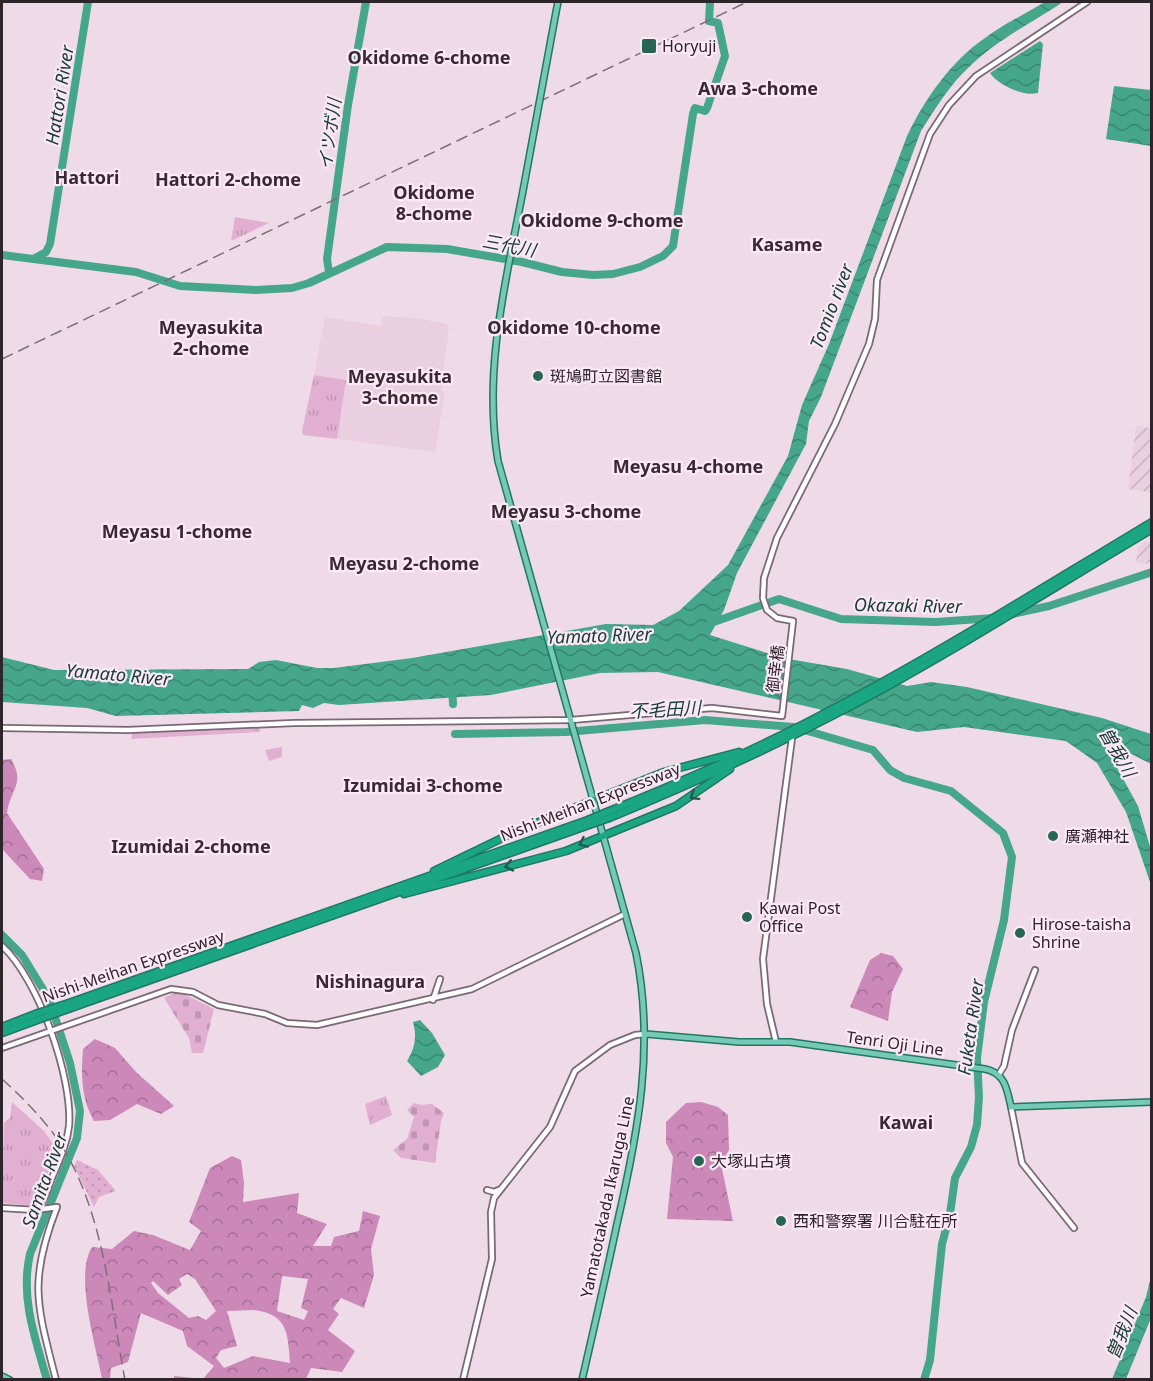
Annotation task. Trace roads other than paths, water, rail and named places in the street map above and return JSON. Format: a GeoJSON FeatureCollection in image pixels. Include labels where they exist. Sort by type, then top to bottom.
{"type":"FeatureCollection","features":[{"type":"Feature","properties":{"kind":"highway","name":"Nishi-Meihan Expressway"},"geometry":{"type":"LineString","coordinates":[[768,745],[937,651],[1152,522]]}},
{"type":"Feature","properties":{"kind":"highway","name":"Nishi-Meihan Expressway"},"geometry":{"type":"LineString","coordinates":[[2,1027],[39,1016],[608,815],[758,750],[940,656],[1152,529]]}},
{"type":"Feature","properties":{"kind":"highway"},"geometry":{"type":"LineString","coordinates":[[393,891],[486,848],[519,830],[664,772],[758,750]]}},
{"type":"Feature","properties":{"kind":"highway"},"geometry":{"type":"LineString","coordinates":[[393,891],[411,893],[455,879],[545,859],[676,806],[758,750]]}},
{"type":"Feature","properties":{"kind":"highway","name":"Nishi-Meihan Expressway"},"geometry":{"type":"LineString","coordinates":[[2,1033],[39,1016]]}},
{"type":"Feature","properties":{"kind":"main road","name":"Yamatotakada Ikaruga Line"},"geometry":{"type":"LineString","coordinates":[[558,2],[493,362],[491,410],[498,461],[639,970],[646,1034],[644,1079],[635,1146],[582,1380]]}},
{"type":"Feature","properties":{"kind":"main road","name":"Tenri Oji Line"},"geometry":{"type":"LineString","coordinates":[[646,1034],[739,1042],[776,1042],[977,1068],[999,1074]]}},
{"type":"Feature","properties":{"kind":"main road"},"geometry":{"type":"LineString","coordinates":[[999,1074],[1007,1089],[1011,1107],[1152,1101]]}},
{"type":"Feature","properties":{"kind":"main road"},"geometry":{"type":"LineString","coordinates":[[2,1376],[10,1380]]}},
{"type":"Feature","properties":{"kind":"street","name":"御幸橋"},"geometry":{"type":"LineString","coordinates":[[571,720],[690,709],[730,709],[782,716],[793,621],[777,618],[768,610],[763,598],[763,583],[774,547],[835,424],[869,344],[874,319],[877,280],[930,134],[949,105],[976,76],[1087,2]]}},
{"type":"Feature","properties":{"kind":"street"},"geometry":{"type":"LineString","coordinates":[[2,728],[128,730],[294,723],[571,720]]}},
{"type":"Feature","properties":{"kind":"street"},"geometry":{"type":"LineString","coordinates":[[776,1042],[767,1004],[763,960],[792,738]]}},
{"type":"Feature","properties":{"kind":"street"},"geometry":{"type":"LineString","coordinates":[[2,1048],[171,989],[193,992],[224,1007],[308,1026],[433,1000],[480,986],[625,914]]}},
{"type":"Feature","properties":{"kind":"street"},"geometry":{"type":"LineString","coordinates":[[2,946],[15,960],[34,989],[52,1030],[67,1097],[69,1125],[66,1144],[38,1210]]}},
{"type":"Feature","properties":{"kind":"street"},"geometry":{"type":"LineString","coordinates":[[999,1074],[1004,1066],[1012,1030],[1035,970]]}},
{"type":"Feature","properties":{"kind":"street"},"geometry":{"type":"LineString","coordinates":[[433,1000],[440,979]]}},
{"type":"Feature","properties":{"kind":"street"},"geometry":{"type":"LineString","coordinates":[[463,1380],[492,1259],[491,1207],[502,1189],[550,1127],[575,1071],[610,1045],[635,1035],[646,1034]]}},
{"type":"Feature","properties":{"kind":"street"},"geometry":{"type":"LineString","coordinates":[[1011,1107],[1022,1162],[1074,1228]]}},
{"type":"Feature","properties":{"kind":"street"},"geometry":{"type":"LineString","coordinates":[[487,1190],[494,1192],[502,1189]]}},
{"type":"Feature","properties":{"kind":"street"},"geometry":{"type":"LineString","coordinates":[[2,1208],[38,1210],[57,1207],[41,1254],[37,1283],[39,1316],[56,1380]]}},
{"type":"Feature","properties":{"kind":"water","name":"Yamato River"},"geometry":{"type":"Polygon","coordinates":[[[1045,2],[1063,2],[1001,41],[979,58],[948,90],[921,131],[821,397],[809,421],[806,444],[737,573],[724,610],[710,635],[783,658],[847,669],[907,686],[931,682],[967,687],[1102,718],[1151,734],[1151,764],[1114,745],[1104,744],[1138,806],[1151,850],[1151,885],[1126,812],[1097,763],[1066,741],[964,727],[917,732],[658,672],[600,673],[491,695],[339,705],[324,703],[313,708],[302,705],[299,711],[116,716],[87,708],[2,702],[2,657],[54,670],[248,669],[259,662],[276,660],[317,668],[334,668],[412,658],[606,624],[653,625],[679,611],[728,565],[788,456],[802,405],[829,344],[907,136],[930,95],[973,47],[1000,28],[1045,2]]]}},
{"type":"Feature","properties":{"kind":"water"},"geometry":{"type":"Polygon","coordinates":[[[1040,41],[1043,44],[1038,93],[1032,94],[1012,89],[999,82],[990,73],[1040,41]]]}},
{"type":"Feature","properties":{"kind":"water"},"geometry":{"type":"Polygon","coordinates":[[[1114,86],[1151,90],[1151,146],[1106,139],[1114,86]]]}},
{"type":"Feature","properties":{"kind":"water"},"geometry":{"type":"Polygon","coordinates":[[[420,1020],[432,1033],[445,1055],[438,1067],[421,1076],[407,1061],[414,1042],[413,1022],[420,1020]]]}},
{"type":"Feature","properties":{"kind":"water"},"geometry":{"type":"Polygon","coordinates":[[[1151,1276],[1151,1318],[1126,1379],[1112,1379],[1146,1297],[1151,1276]]]}},
{"type":"Feature","properties":{"kind":"waterway","name":"Hattori River"},"geometry":{"type":"LineString","coordinates":[[35,258],[46,252],[50,244],[88,2]]}},
{"type":"Feature","properties":{"kind":"waterway","name":"イツボ川"},"geometry":{"type":"LineString","coordinates":[[329,272],[327,259],[348,105],[366,2]]}},
{"type":"Feature","properties":{"kind":"waterway","name":"三代川"},"geometry":{"type":"LineString","coordinates":[[2,255],[136,272],[180,286],[256,290],[292,288],[309,283],[387,247],[447,249],[522,262],[562,272],[593,275],[613,274],[640,267],[663,256],[673,246],[693,114],[695,108],[705,111],[707,108],[725,56],[718,23],[709,21],[710,2]]}},
{"type":"Feature","properties":{"kind":"waterway","name":"Okazaki River"},"geometry":{"type":"LineString","coordinates":[[1008,615],[1049,606],[1152,572]]}},
{"type":"Feature","properties":{"kind":"waterway","name":"Okazaki River"},"geometry":{"type":"LineString","coordinates":[[711,623],[779,599],[841,619],[936,622],[994,618]]}},
{"type":"Feature","properties":{"kind":"waterway","name":"不毛田川"},"geometry":{"type":"LineString","coordinates":[[452,688],[453,704]]}},
{"type":"Feature","properties":{"kind":"waterway","name":"Fuketa River"},"geometry":{"type":"LineString","coordinates":[[455,734],[566,732],[705,720],[794,727],[873,750],[890,770],[904,778],[951,791],[1003,833],[1012,857],[1004,920],[984,1002],[977,1058],[979,1097],[977,1125],[971,1147],[955,1178],[950,1214],[942,1244],[930,1360],[924,1380]]}},
{"type":"Feature","properties":{"kind":"waterway","name":"Samita River"},"geometry":{"type":"LineString","coordinates":[[2,935],[22,955],[49,999],[70,1063],[80,1111],[77,1138],[30,1254],[27,1270],[30,1317],[47,1380]]}},
{"type":"Feature","properties":{"kind":"railway"},"geometry":{"type":"LineString","coordinates":[[2,359],[747,2]]}},
{"type":"Feature","properties":{"kind":"railway"},"geometry":{"type":"LineString","coordinates":[[2,1079],[33,1109],[54,1134],[75,1170],[87,1198],[103,1258],[125,1380]]}},
{"type":"Feature","properties":{"kind":"place","name":"Horyuji"},"geometry":{"type":"Point","coordinates":[649,46]}},
{"type":"Feature","properties":{"kind":"place","name":"斑鳩町立図書館"},"geometry":{"type":"Point","coordinates":[538,376]}},
{"type":"Feature","properties":{"kind":"place","name":"廣瀬神社"},"geometry":{"type":"Point","coordinates":[1053,836]}},
{"type":"Feature","properties":{"kind":"place","name":"Kawai Post Office"},"geometry":{"type":"Point","coordinates":[747,917]}},
{"type":"Feature","properties":{"kind":"place","name":"Hirose-taisha Shrine"},"geometry":{"type":"Point","coordinates":[1020,933]}},
{"type":"Feature","properties":{"kind":"place","name":"大塚山古墳"},"geometry":{"type":"Point","coordinates":[699,1161]}},
{"type":"Feature","properties":{"kind":"place","name":"西和警察署 川合駐在所"},"geometry":{"type":"Point","coordinates":[781,1221]}},
{"type":"Feature","properties":{"kind":"district","name":"Okidome 6-chome"},"geometry":{"type":"Point","coordinates":[429,57]}},
{"type":"Feature","properties":{"kind":"district","name":"Awa 3-chome"},"geometry":{"type":"Point","coordinates":[758,88]}},
{"type":"Feature","properties":{"kind":"district","name":"Hattori"},"geometry":{"type":"Point","coordinates":[87,177]}},
{"type":"Feature","properties":{"kind":"district","name":"Hattori 2-chome"},"geometry":{"type":"Point","coordinates":[228,179]}},
{"type":"Feature","properties":{"kind":"district","name":"Okidome 8-chome"},"geometry":{"type":"Point","coordinates":[434,202]}},
{"type":"Feature","properties":{"kind":"district","name":"Okidome 9-chome"},"geometry":{"type":"Point","coordinates":[602,220]}},
{"type":"Feature","properties":{"kind":"district","name":"Kasame"},"geometry":{"type":"Point","coordinates":[787,244]}},
{"type":"Feature","properties":{"kind":"district","name":"Okidome 10-chome"},"geometry":{"type":"Point","coordinates":[574,327]}},
{"type":"Feature","properties":{"kind":"district","name":"Meyasukita 2-chome"},"geometry":{"type":"Point","coordinates":[211,337]}},
{"type":"Feature","properties":{"kind":"district","name":"Meyasukita 3-chome"},"geometry":{"type":"Point","coordinates":[400,386]}},
{"type":"Feature","properties":{"kind":"district","name":"Meyasu 4-chome"},"geometry":{"type":"Point","coordinates":[688,466]}},
{"type":"Feature","properties":{"kind":"district","name":"Meyasu 3-chome"},"geometry":{"type":"Point","coordinates":[566,511]}},
{"type":"Feature","properties":{"kind":"district","name":"Meyasu 1-chome"},"geometry":{"type":"Point","coordinates":[177,531]}},
{"type":"Feature","properties":{"kind":"district","name":"Meyasu 2-chome"},"geometry":{"type":"Point","coordinates":[404,563]}},
{"type":"Feature","properties":{"kind":"district","name":"Izumidai 3-chome"},"geometry":{"type":"Point","coordinates":[423,785]}},
{"type":"Feature","properties":{"kind":"district","name":"Izumidai 2-chome"},"geometry":{"type":"Point","coordinates":[191,846]}},
{"type":"Feature","properties":{"kind":"district","name":"Nishinagura"},"geometry":{"type":"Point","coordinates":[370,981]}},
{"type":"Feature","properties":{"kind":"district","name":"Kawai"},"geometry":{"type":"Point","coordinates":[906,1122]}},
{"type":"Feature","properties":{"kind":"water label","name":"Tomio river"},"geometry":{"type":"Point","coordinates":[831,306]}},
{"type":"Feature","properties":{"kind":"water label","name":"曽我川"},"geometry":{"type":"Point","coordinates":[1118,752]}},
{"type":"Feature","properties":{"kind":"water label","name":"曽我川"},"geometry":{"type":"Point","coordinates":[1121,1333]}}]}
